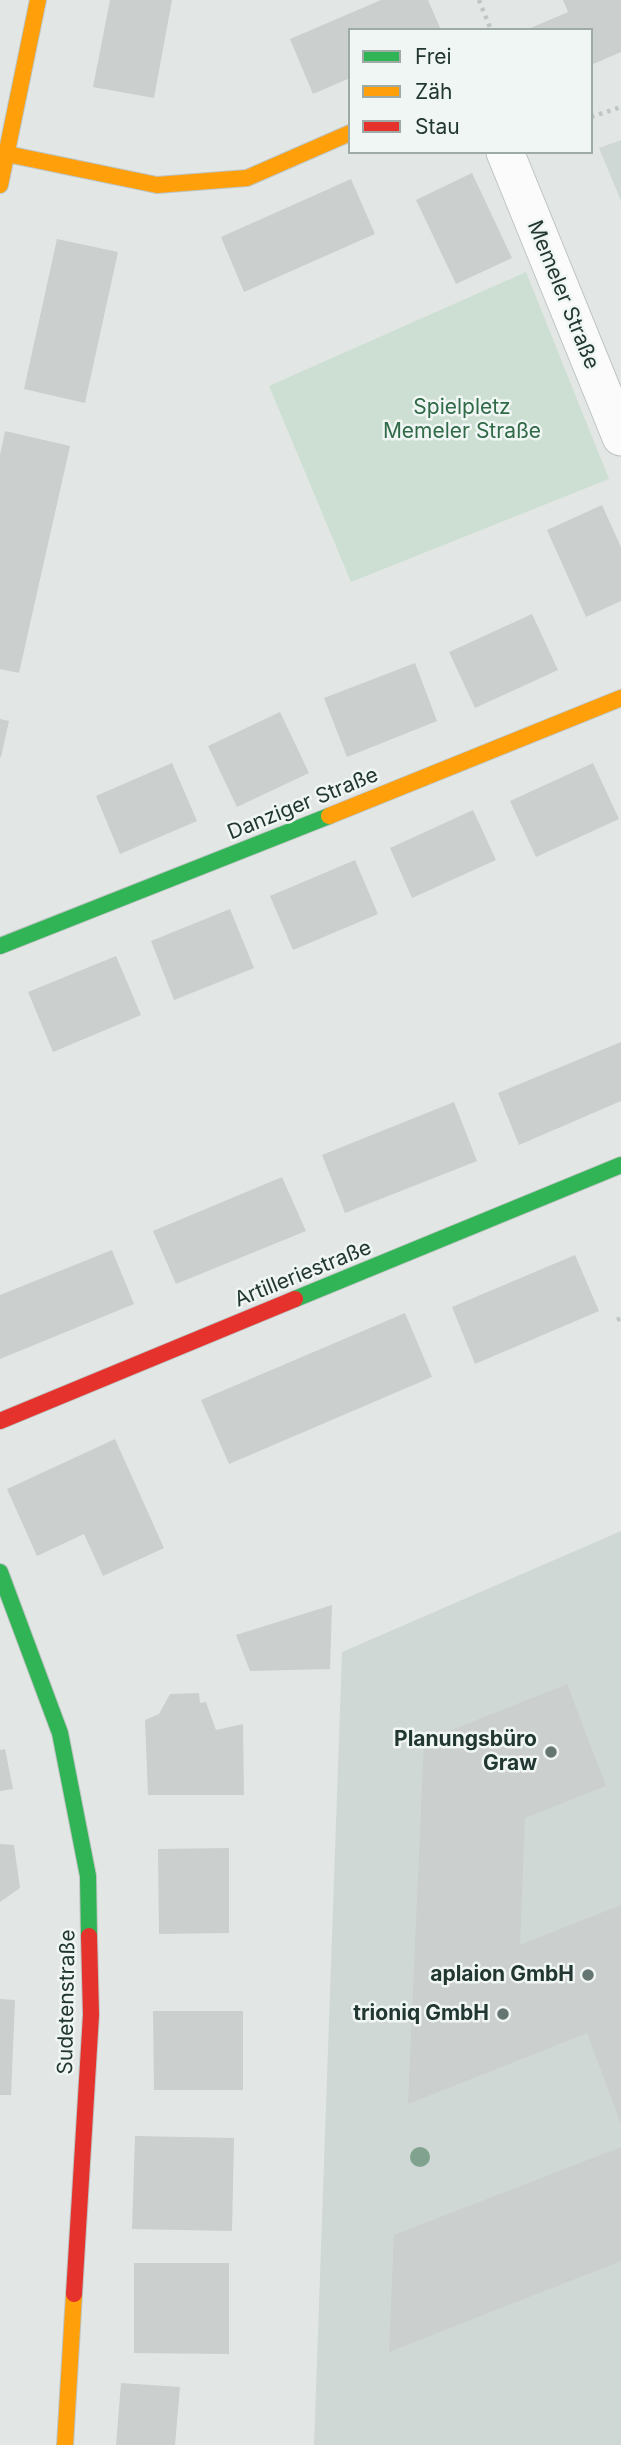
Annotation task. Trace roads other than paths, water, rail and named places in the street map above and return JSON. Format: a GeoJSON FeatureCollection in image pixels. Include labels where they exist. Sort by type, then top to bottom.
{"type":"FeatureCollection","features":[{"type":"Feature","properties":{"kind":"street"},"geometry":{"type":"LineString","coordinates":[[0,185],[38,0]]}},
{"type":"Feature","properties":{"kind":"street"},"geometry":{"type":"LineString","coordinates":[[7,154],[157,185],[247,178],[348,134]]}},
{"type":"Feature","properties":{"kind":"street","name":"Memeler Straße"},"geometry":{"type":"LineString","coordinates":[[506,154],[621,437]]}},
{"type":"Feature","properties":{"kind":"street","name":"Danziger Straße"},"geometry":{"type":"LineString","coordinates":[[0,946],[12,944],[621,698]]}},
{"type":"Feature","properties":{"kind":"street","name":"Artilleriestraße"},"geometry":{"type":"LineString","coordinates":[[0,1421],[621,1166]]}},
{"type":"Feature","properties":{"kind":"street","name":"Sudetenstraße"},"geometry":{"type":"LineString","coordinates":[[0,1572],[60,1733],[88,1876],[91,2015],[65,2445]]}},
{"type":"Feature","properties":{"kind":"place","name":"Planungsbüro Graw"},"geometry":{"type":"Point","coordinates":[551,1752]}},
{"type":"Feature","properties":{"kind":"place","name":"aplaion GmbH"},"geometry":{"type":"Point","coordinates":[588,1975]}},
{"type":"Feature","properties":{"kind":"place","name":"trioniq GmbH"},"geometry":{"type":"Point","coordinates":[503,2014]}},
{"type":"Feature","properties":{"kind":"park label","name":"Spielpletz Memeler Straße"},"geometry":{"type":"Point","coordinates":[462,420]}}]}
